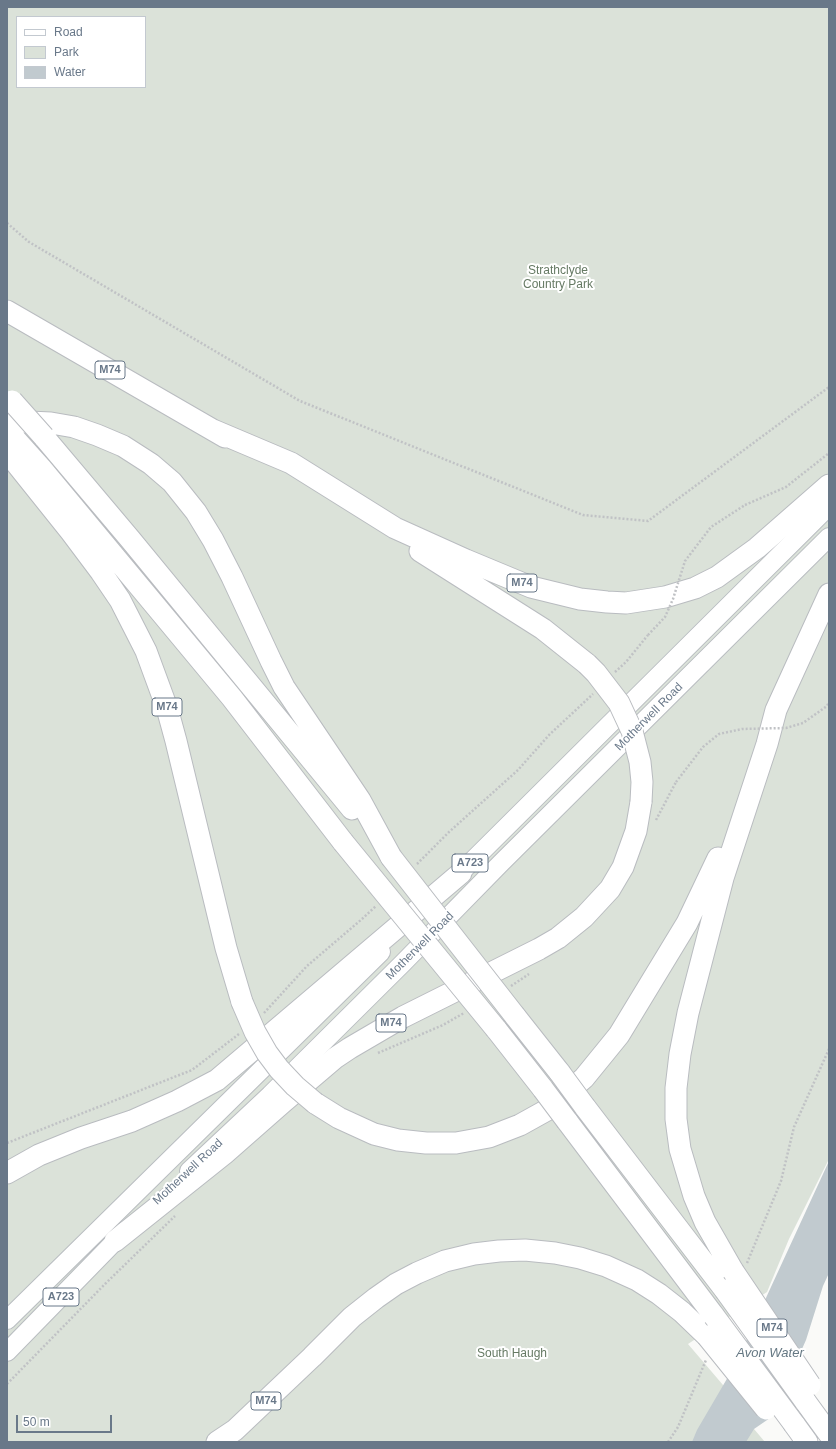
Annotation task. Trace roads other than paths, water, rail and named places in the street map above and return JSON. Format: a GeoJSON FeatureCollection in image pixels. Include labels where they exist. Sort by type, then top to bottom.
{"type":"FeatureCollection","features":[{"type":"Feature","properties":{"kind":"highway","name":"M74"},"geometry":{"type":"LineString","coordinates":[[7,311],[335,499],[543,629],[587,664],[601,678],[619,703],[632,731],[640,762],[642,782],[641,802],[636,832],[623,867],[610,889],[584,917],[558,938],[539,949],[403,1017],[335,1058],[224,1154],[115,1241]]}},
{"type":"Feature","properties":{"kind":"highway","name":"M74"},"geometry":{"type":"LineString","coordinates":[[9,398],[44,437],[135,546],[392,857],[560,1073],[725,1290],[808,1393],[829,1415]]}},
{"type":"Feature","properties":{"kind":"highway","name":"M74"},"geometry":{"type":"LineString","coordinates":[[9,435],[51,423],[74,427],[123,446],[151,464],[172,482],[196,512],[213,540],[232,577],[270,661],[284,687],[360,800],[392,857]]}},
{"type":"Feature","properties":{"kind":"highway","name":"M74"},"geometry":{"type":"LineString","coordinates":[[213,430],[291,463],[395,528],[472,563],[531,587],[580,599],[607,602],[626,602],[665,597],[696,588],[716,577],[757,548],[829,485]]}},
{"type":"Feature","properties":{"kind":"highway","name":"M74"},"geometry":{"type":"LineString","coordinates":[[9,435],[51,479],[232,698],[343,842],[496,1029],[714,1316],[795,1436]]}},
{"type":"Feature","properties":{"kind":"highway","name":"M74"},"geometry":{"type":"LineString","coordinates":[[9,435],[71,532],[120,600],[146,651],[167,708],[226,948],[242,1002],[255,1032],[279,1069],[295,1086],[315,1103],[339,1118],[374,1134],[398,1140],[426,1143],[456,1143],[489,1137],[520,1125],[547,1110],[584,1078],[618,1035],[687,923],[733,825],[767,744]]}},
{"type":"Feature","properties":{"kind":"highway","name":"M74"},"geometry":{"type":"LineString","coordinates":[[829,594],[776,710],[767,744],[723,878],[688,1013],[680,1054],[676,1088],[676,1119],[680,1149],[694,1196],[705,1222],[739,1269],[829,1434]]}},
{"type":"Feature","properties":{"kind":"highway"},"geometry":{"type":"LineString","coordinates":[[7,1173],[39,1155],[80,1138],[132,1121],[177,1101],[217,1080],[461,873]]}},
{"type":"Feature","properties":{"kind":"highway","name":"M74"},"geometry":{"type":"LineString","coordinates":[[217,1442],[235,1430],[352,1317],[396,1284],[444,1261],[499,1250],[525,1250],[555,1253],[580,1258],[606,1266],[637,1280],[659,1294],[682,1312],[708,1345],[795,1436]]}},
{"type":"Feature","properties":{"kind":"highway","name":"M74"},"geometry":{"type":"LineString","coordinates":[[236,1442],[312,1357]]}},
{"type":"Feature","properties":{"kind":"main road","name":"Motherwell Road"},"geometry":{"type":"LineString","coordinates":[[7,1320],[248,1084],[829,506]]}},
{"type":"Feature","properties":{"kind":"main road","name":"Motherwell Road"},"geometry":{"type":"LineString","coordinates":[[7,1352],[115,1241],[270,1094],[829,537]]}},
{"type":"Feature","properties":{"kind":"water","name":"Avon Water"},"geometry":{"type":"Polygon","coordinates":[[[829,1161],[829,1273],[823,1286],[806,1340],[772,1416],[730,1376],[829,1161]]]}},
{"type":"Feature","properties":{"kind":"water","name":"Avon Water"},"geometry":{"type":"Polygon","coordinates":[[[728,1377],[770,1418],[754,1429],[746,1442],[692,1442],[697,1430],[728,1377]]]}},
{"type":"Feature","properties":{"kind":"park label","name":"Strathclyde Country Park"},"geometry":{"type":"Point","coordinates":[558,278]}},
{"type":"Feature","properties":{"kind":"park label","name":"South Haugh"},"geometry":{"type":"Point","coordinates":[512,1354]}}]}
